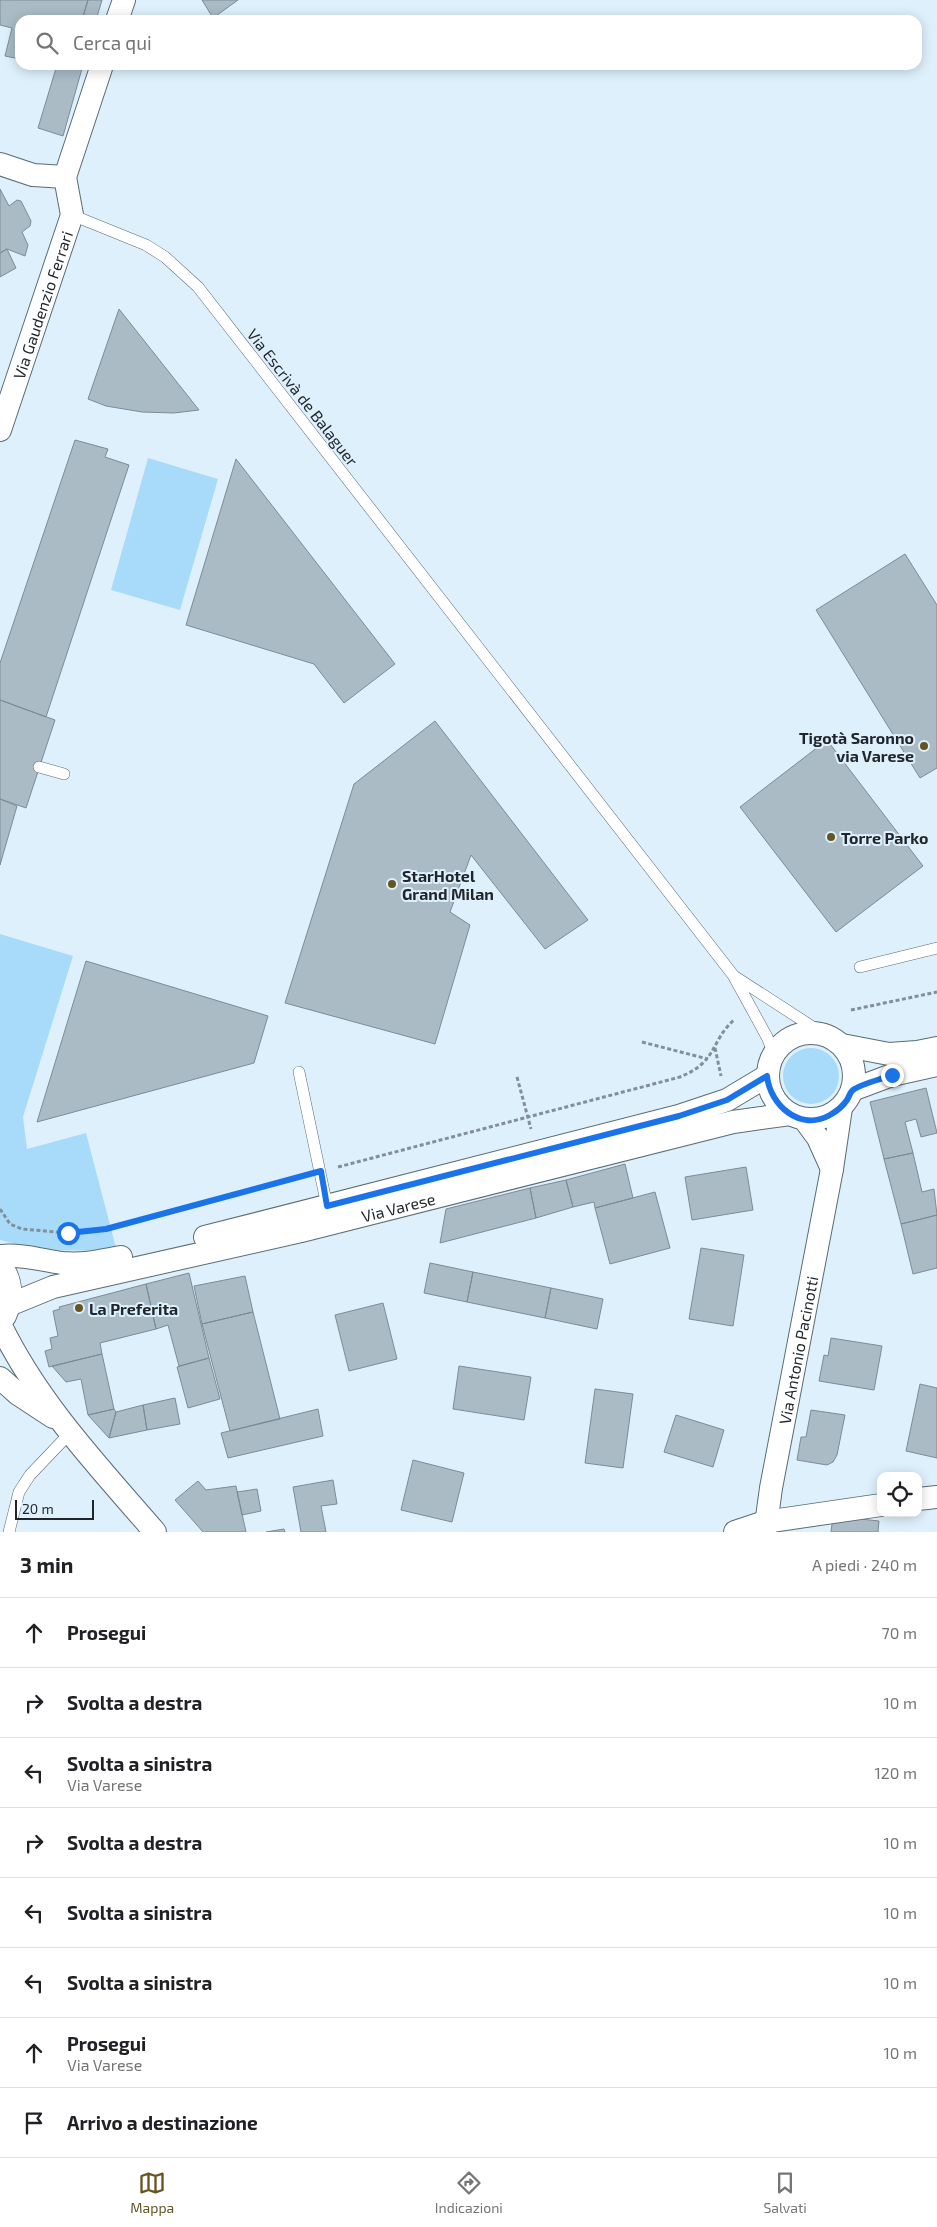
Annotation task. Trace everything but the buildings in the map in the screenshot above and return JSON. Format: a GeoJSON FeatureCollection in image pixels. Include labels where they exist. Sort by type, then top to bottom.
{"type":"FeatureCollection","features":[{"type":"Feature","properties":{"kind":"street"},"geometry":{"type":"LineString","coordinates":[[119,15],[124,0]]}},
{"type":"Feature","properties":{"kind":"street"},"geometry":{"type":"LineString","coordinates":[[0,164],[33,175],[65,177],[100,70]]}},
{"type":"Feature","properties":{"kind":"street","name":"Via Gaudenzio Ferrari"},"geometry":{"type":"LineString","coordinates":[[0,430],[72,215],[65,177]]}},
{"type":"Feature","properties":{"kind":"street"},"geometry":{"type":"LineString","coordinates":[[832,1168],[818,1138],[797,1117],[776,1102],[768,1085],[767,1076],[774,1054],[779,1046],[798,1034],[816,1032],[833,1040],[890,1054],[937,1048]]}},
{"type":"Feature","properties":{"kind":"street"},"geometry":{"type":"LineString","coordinates":[[833,1040],[849,1055],[854,1068],[846,1099]]}},
{"type":"Feature","properties":{"kind":"street"},"geometry":{"type":"LineString","coordinates":[[797,1117],[823,1118],[846,1099],[892,1075],[937,1064]]}},
{"type":"Feature","properties":{"kind":"street","name":"Via Varese"},"geometry":{"type":"LineString","coordinates":[[0,1256],[31,1256],[63,1263],[81,1264],[150,1251],[687,1114],[727,1100],[767,1076]]}},
{"type":"Feature","properties":{"kind":"street","name":"Via Antonio Pacinotti"},"geometry":{"type":"LineString","coordinates":[[765,1527],[846,1099]]}},
{"type":"Feature","properties":{"kind":"street","name":"Via Varese"},"geometry":{"type":"LineString","coordinates":[[3,1317],[53,1287],[301,1231],[733,1122],[797,1117]]}},
{"type":"Feature","properties":{"kind":"street"},"geometry":{"type":"LineString","coordinates":[[0,1264],[8,1278],[11,1291],[3,1317],[12,1348],[65,1428],[155,1532]]}},
{"type":"Feature","properties":{"kind":"street"},"geometry":{"type":"LineString","coordinates":[[0,1378],[65,1428]]}},
{"type":"Feature","properties":{"kind":"street"},"geometry":{"type":"LineString","coordinates":[[922,1499],[937,1497]]}},
{"type":"Feature","properties":{"kind":"street"},"geometry":{"type":"LineString","coordinates":[[735,1532],[877,1506]]}},
{"type":"Feature","properties":{"kind":"lane","name":"Via Escrivà de Balaguer"},"geometry":{"type":"LineString","coordinates":[[72,215],[146,246],[165,257],[198,288],[733,975]]}},
{"type":"Feature","properties":{"kind":"lane"},"geometry":{"type":"LineString","coordinates":[[40,767],[64,774]]}},
{"type":"Feature","properties":{"kind":"lane"},"geometry":{"type":"LineString","coordinates":[[860,967],[937,948]]}},
{"type":"Feature","properties":{"kind":"lane"},"geometry":{"type":"LineString","coordinates":[[733,975],[833,1040]]}},
{"type":"Feature","properties":{"kind":"lane"},"geometry":{"type":"LineString","coordinates":[[733,975],[767,1037],[774,1054]]}},
{"type":"Feature","properties":{"kind":"lane"},"geometry":{"type":"LineString","coordinates":[[299,1072],[327,1206]]}},
{"type":"Feature","properties":{"kind":"lane"},"geometry":{"type":"LineString","coordinates":[[9,1532],[19,1492],[65,1428]]}},
{"type":"Feature","properties":{"kind":"path"},"geometry":{"type":"LineString","coordinates":[[851,1010],[937,992]]}},
{"type":"Feature","properties":{"kind":"path"},"geometry":{"type":"LineString","coordinates":[[0,1209],[10,1224],[22,1229],[68,1233],[98,1231],[680,1077],[694,1071],[708,1060],[727,1027],[739,1016]]}},
{"type":"Feature","properties":{"kind":"path"},"geometry":{"type":"LineString","coordinates":[[642,1042],[708,1060]]}},
{"type":"Feature","properties":{"kind":"path"},"geometry":{"type":"LineString","coordinates":[[715,1048],[722,1080]]}},
{"type":"Feature","properties":{"kind":"path"},"geometry":{"type":"LineString","coordinates":[[517,1077],[528,1117]]}},
{"type":"Feature","properties":{"kind":"shaded area"},"geometry":{"type":"Polygon","coordinates":[[[148,458],[218,479],[180,610],[111,590],[148,458]]]}},
{"type":"Feature","properties":{"kind":"shaded area"},"geometry":{"type":"Polygon","coordinates":[[[0,934],[73,956],[23,1117],[27,1149],[86,1133],[116,1248],[86,1250],[43,1249],[0,1240],[0,934]]]}},
{"type":"Feature","properties":{"kind":"shaded area"},"geometry":{"type":"Polygon","coordinates":[[[811,1048],[822,1050],[831,1056],[837,1065],[839,1076],[837,1087],[831,1096],[822,1102],[811,1104],[800,1102],[791,1096],[785,1087],[783,1076],[785,1065],[791,1056],[800,1050],[811,1048]]]}},
{"type":"Feature","properties":{"kind":"place","name":"Tigotà Saronno via Varese"},"geometry":{"type":"Point","coordinates":[924,746]}},
{"type":"Feature","properties":{"kind":"place","name":"Torre Parko"},"geometry":{"type":"Point","coordinates":[831,837]}},
{"type":"Feature","properties":{"kind":"place","name":"StarHotel Grand Milan"},"geometry":{"type":"Point","coordinates":[392,884]}},
{"type":"Feature","properties":{"kind":"place","name":"La Preferita"},"geometry":{"type":"Point","coordinates":[79,1308]}},
{"type":"Feature","properties":{"kind":"route"},"geometry":{"type":"LineString","coordinates":[[68,1233],[106,1229],[321,1171],[327,1206],[703,1109],[727,1100],[767,1076],[771,1094],[782,1108],[790,1114],[804,1119],[823,1118],[841,1108],[852,1090],[892,1075]]}}]}
